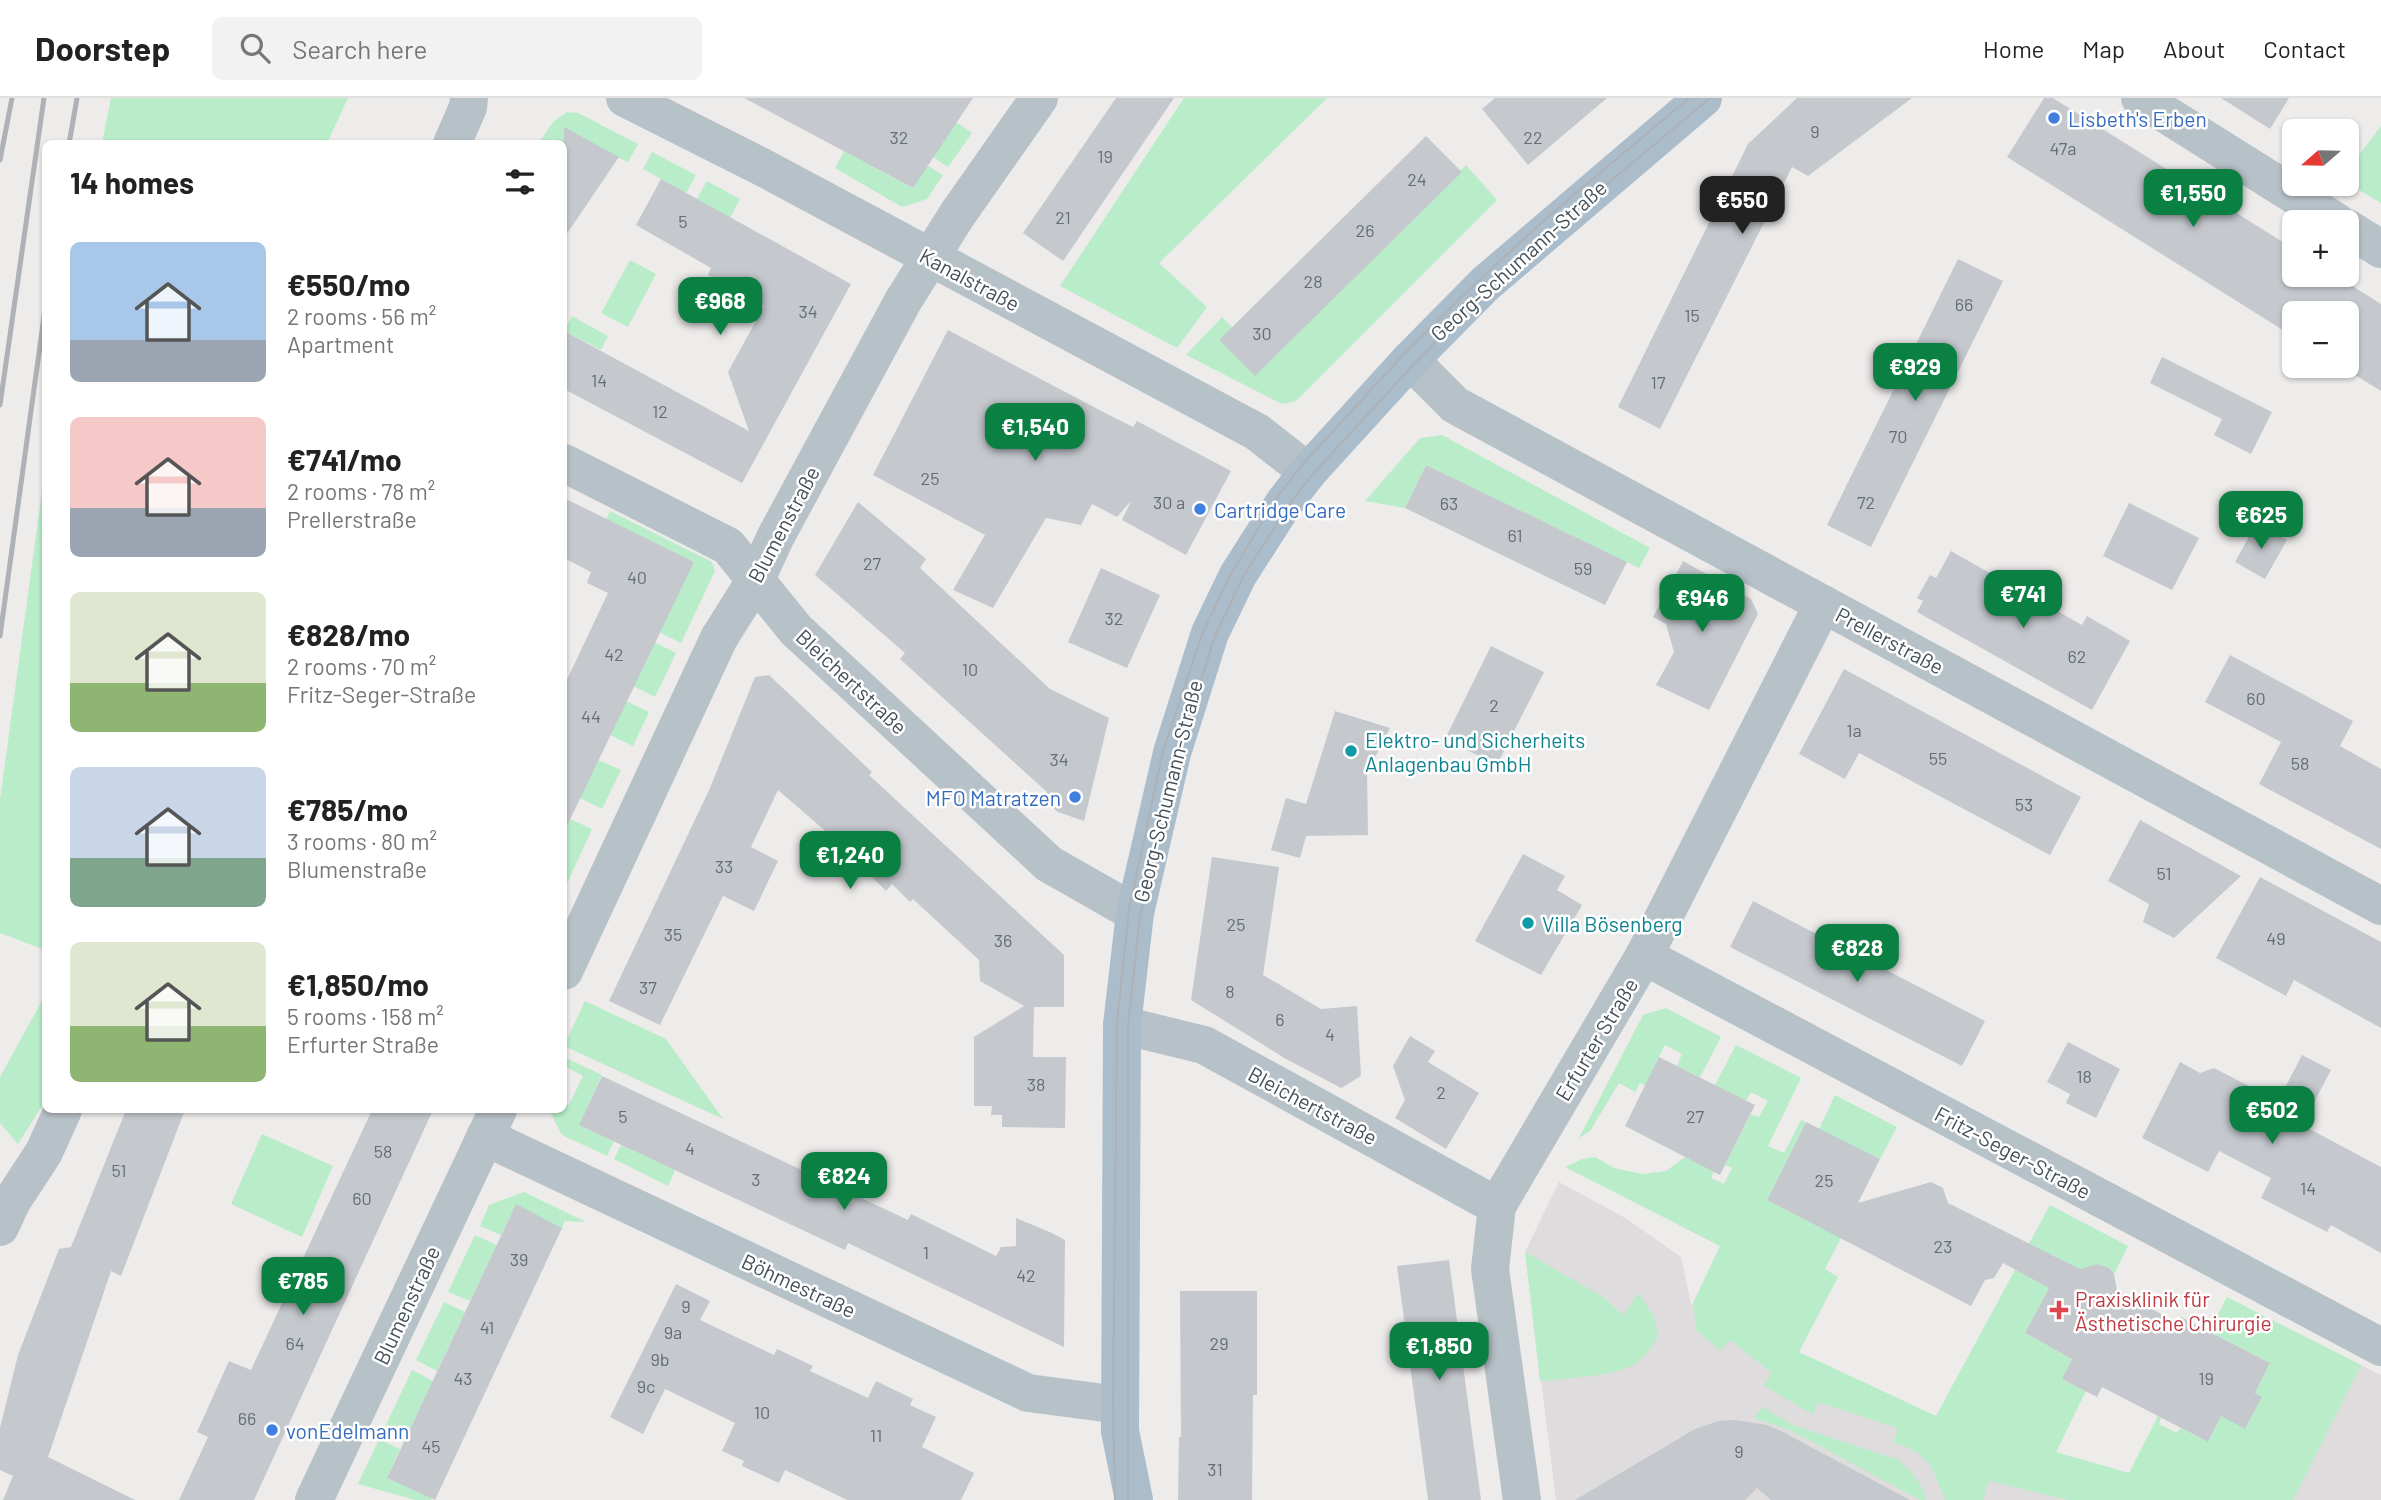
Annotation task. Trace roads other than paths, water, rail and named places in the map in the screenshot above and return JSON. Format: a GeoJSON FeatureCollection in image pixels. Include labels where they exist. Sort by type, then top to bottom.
{"type":"FeatureCollection","features":[{"type":"Feature","properties":{"kind":"main road","name":"Georg-Schumann-Straße"},"geometry":{"type":"LineString","coordinates":[[1109,1500],[1120,1418],[1122,1025],[1135,913],[1172,753],[1210,633],[1246,563],[1308,472],[1410,360],[1485,284],[1703,98]]}},
{"type":"Feature","properties":{"kind":"main road","name":"Georg-Schumann-Straße"},"geometry":{"type":"LineString","coordinates":[[1120,1418],[1133,1500]]}},
{"type":"Feature","properties":{"kind":"street","name":"Kanalstraße"},"geometry":{"type":"LineString","coordinates":[[625,98],[762,167],[1257,432],[1308,472]]}},
{"type":"Feature","properties":{"kind":"street","name":"Blumenstraße"},"geometry":{"type":"LineString","coordinates":[[567,965],[719,638],[756,579],[776,536],[929,258],[1039,98]]}},
{"type":"Feature","properties":{"kind":"street"},"geometry":{"type":"LineString","coordinates":[[2140,98],[2318,210]]}},
{"type":"Feature","properties":{"kind":"street"},"geometry":{"type":"LineString","coordinates":[[454,140],[474,101]]}},
{"type":"Feature","properties":{"kind":"street"},"geometry":{"type":"LineString","coordinates":[[2359,235],[2381,249]]}},
{"type":"Feature","properties":{"kind":"street","name":"Prellerstraße"},"geometry":{"type":"LineString","coordinates":[[1410,360],[1455,405],[2381,906]]}},
{"type":"Feature","properties":{"kind":"street","name":"Bleichertstraße"},"geometry":{"type":"LineString","coordinates":[[567,465],[728,546],[796,630],[1049,864],[1135,913]]}},
{"type":"Feature","properties":{"kind":"street","name":"Erfurter Straße"},"geometry":{"type":"LineString","coordinates":[[1522,1500],[1490,1269],[1497,1206],[1644,956],[1823,604]]}},
{"type":"Feature","properties":{"kind":"street","name":"Fritz-Seger-Straße"},"geometry":{"type":"LineString","coordinates":[[1644,956],[2381,1347]]}},
{"type":"Feature","properties":{"kind":"street","name":"Bleichertstraße"},"geometry":{"type":"LineString","coordinates":[[1122,1025],[1204,1045],[1497,1206]]}},
{"type":"Feature","properties":{"kind":"street"},"geometry":{"type":"LineString","coordinates":[[0,1227],[12,1201],[44,1152],[62,1113]]}},
{"type":"Feature","properties":{"kind":"street","name":"Blumenstraße"},"geometry":{"type":"LineString","coordinates":[[314,1500],[492,1123]]}},
{"type":"Feature","properties":{"kind":"street","name":"Böhmestraße"},"geometry":{"type":"LineString","coordinates":[[492,1123],[1028,1393],[1120,1418]]}},
{"type":"Feature","properties":{"kind":"tram line"},"geometry":{"type":"LineString","coordinates":[[1115,1500],[1113,1404],[1117,1024],[1129,910],[1163,751],[1203,632],[1232,572],[1276,499],[1301,466],[1403,355],[1480,279],[1550,215],[1689,98]]}},
{"type":"Feature","properties":{"kind":"tram line"},"geometry":{"type":"LineString","coordinates":[[1128,1500],[1128,1026],[1140,916],[1177,755],[1215,636],[1243,577],[1288,506],[1312,475],[1414,364],[1490,286],[1559,224],[1710,98]]}},
{"type":"Feature","properties":{"kind":"railway"},"geometry":{"type":"LineString","coordinates":[[0,160],[12,98]]}},
{"type":"Feature","properties":{"kind":"railway"},"geometry":{"type":"LineString","coordinates":[[0,405],[44,98]]}},
{"type":"Feature","properties":{"kind":"railway"},"geometry":{"type":"LineString","coordinates":[[70,140],[77,98]]}},
{"type":"Feature","properties":{"kind":"railway"},"geometry":{"type":"LineString","coordinates":[[0,636],[42,331]]}},
{"type":"Feature","properties":{"kind":"place","name":"Lisbeth's Erben"},"geometry":{"type":"Point","coordinates":[2054,118]}},
{"type":"Feature","properties":{"kind":"place","name":"Cartridge Care"},"geometry":{"type":"Point","coordinates":[1200,509]}},
{"type":"Feature","properties":{"kind":"place","name":"Elektro- und Sicherheits Anlagenbau GmbH"},"geometry":{"type":"Point","coordinates":[1351,751]}},
{"type":"Feature","properties":{"kind":"place","name":"MFO Matratzen"},"geometry":{"type":"Point","coordinates":[1075,797]}},
{"type":"Feature","properties":{"kind":"place","name":"Villa Bösenberg"},"geometry":{"type":"Point","coordinates":[1528,923]}},
{"type":"Feature","properties":{"kind":"place","name":"Praxisklinik für Ästhetische Chirurgie"},"geometry":{"type":"Point","coordinates":[2059,1310]}},
{"type":"Feature","properties":{"kind":"place","name":"vonEdelmann"},"geometry":{"type":"Point","coordinates":[272,1430]}}]}
